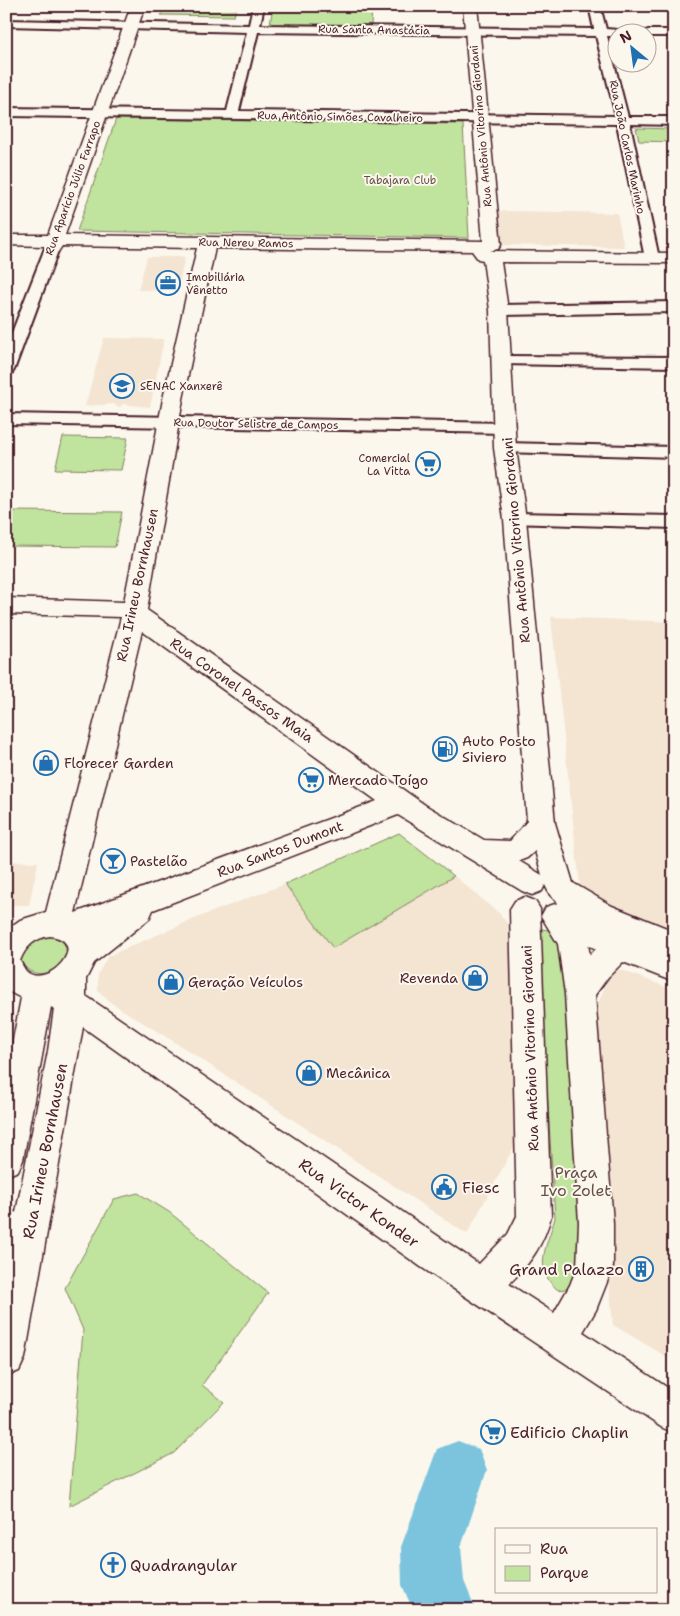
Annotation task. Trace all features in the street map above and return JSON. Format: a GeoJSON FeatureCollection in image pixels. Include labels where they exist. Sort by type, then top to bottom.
{"type":"FeatureCollection","features":[{"type":"Feature","properties":{"kind":"street","name":"Rua Aparício Júlio Farrapo"},"geometry":{"type":"LineString","coordinates":[[6,370],[138,6]]}},
{"type":"Feature","properties":{"kind":"street"},"geometry":{"type":"LineString","coordinates":[[232,116],[252,28],[259,6]]}},
{"type":"Feature","properties":{"kind":"street","name":"Rua Antônio Vitorino Giordani"},"geometry":{"type":"LineString","coordinates":[[470,6],[499,310],[505,438],[515,519],[541,823],[544,898],[534,1216],[531,1230],[522,1244],[481,1286]]}},
{"type":"Feature","properties":{"kind":"street","name":"Rua João Carlos Marinho"},"geometry":{"type":"LineString","coordinates":[[594,6],[623,121],[650,254]]}},
{"type":"Feature","properties":{"kind":"street","name":"Rua Santa Anastácia"},"geometry":{"type":"LineString","coordinates":[[9,25],[105,29],[131,27],[608,32]]}},
{"type":"Feature","properties":{"kind":"street"},"geometry":{"type":"LineString","coordinates":[[658,33],[674,34]]}},
{"type":"Feature","properties":{"kind":"street","name":"Rua Antônio Simões Cavalheiro"},"geometry":{"type":"LineString","coordinates":[[6,112],[674,121]]}},
{"type":"Feature","properties":{"kind":"street","name":"Rua Nereu Ramos"},"geometry":{"type":"LineString","coordinates":[[6,240],[53,244],[126,246],[650,254],[674,258]]}},
{"type":"Feature","properties":{"kind":"street","name":"Rua Nereu Ramos"},"geometry":{"type":"LineString","coordinates":[[6,248],[53,244]]}},
{"type":"Feature","properties":{"kind":"street","name":"Rua Irineu Bornhausen"},"geometry":{"type":"LineString","coordinates":[[41,926],[134,613],[169,422],[206,247]]}},
{"type":"Feature","properties":{"kind":"street","name":"Rua Nereu Ramos"},"geometry":{"type":"LineString","coordinates":[[650,254],[674,250]]}},
{"type":"Feature","properties":{"kind":"street"},"geometry":{"type":"LineString","coordinates":[[499,310],[674,306]]}},
{"type":"Feature","properties":{"kind":"street"},"geometry":{"type":"LineString","coordinates":[[502,361],[674,362]]}},
{"type":"Feature","properties":{"kind":"street","name":"Rua Doutor Selistre de Campos"},"geometry":{"type":"LineString","coordinates":[[6,418],[169,422],[505,438],[674,452]]}},
{"type":"Feature","properties":{"kind":"street"},"geometry":{"type":"LineString","coordinates":[[515,519],[674,522]]}},
{"type":"Feature","properties":{"kind":"street","name":"Rua Coronel Passos Maia"},"geometry":{"type":"LineString","coordinates":[[6,606],[120,609],[134,613],[400,803],[469,845],[544,898],[620,948],[674,969]]}},
{"type":"Feature","properties":{"kind":"street","name":"Rua Santos Dumont"},"geometry":{"type":"LineString","coordinates":[[41,926],[160,895],[400,803]]}},
{"type":"Feature","properties":{"kind":"street"},"geometry":{"type":"LineString","coordinates":[[469,845],[511,852],[524,848],[541,823]]}},
{"type":"Feature","properties":{"kind":"street"},"geometry":{"type":"LineString","coordinates":[[6,1160],[34,1018],[60,982],[82,944],[77,935],[41,926],[22,933],[13,941],[8,951],[7,966],[15,980],[25,985],[60,982],[160,895]]}},
{"type":"Feature","properties":{"kind":"street","name":"Rua Antônio Vitorino Giordani"},"geometry":{"type":"LineString","coordinates":[[544,898],[568,931],[573,944],[580,994],[596,1223],[595,1267],[583,1297],[560,1338]]}},
{"type":"Feature","properties":{"kind":"street","name":"Rua Coronel Passos Maia"},"geometry":{"type":"LineString","coordinates":[[544,898],[602,914],[674,944]]}},
{"type":"Feature","properties":{"kind":"street"},"geometry":{"type":"LineString","coordinates":[[580,994],[594,970],[608,955],[620,948],[674,960]]}},
{"type":"Feature","properties":{"kind":"street","name":"Rua Irineu Bornhausen"},"geometry":{"type":"LineString","coordinates":[[6,1358],[18,1226],[57,1086],[64,1051],[60,982]]}},
{"type":"Feature","properties":{"kind":"street","name":"Rua Victor Konder"},"geometry":{"type":"LineString","coordinates":[[60,982],[119,1035],[481,1286],[674,1414]]}},
{"type":"Feature","properties":{"kind":"street"},"geometry":{"type":"LineString","coordinates":[[64,1051],[86,1037],[119,1035]]}},
{"type":"Feature","properties":{"kind":"street"},"geometry":{"type":"LineString","coordinates":[[21,1083],[57,1086]]}},
{"type":"Feature","properties":{"kind":"shaded area"},"geometry":{"type":"Polygon","coordinates":[[[496,211],[617,213],[624,247],[499,245],[496,211]]]}},
{"type":"Feature","properties":{"kind":"shaded area"},"geometry":{"type":"Polygon","coordinates":[[[147,257],[185,257],[177,291],[138,290],[147,257]]]}},
{"type":"Feature","properties":{"kind":"shaded area","name":"SENAC Xanxerê"},"geometry":{"type":"Polygon","coordinates":[[[104,338],[164,339],[150,407],[122,404],[121,407],[115,406],[115,404],[85,406],[104,338]]]}},
{"type":"Feature","properties":{"kind":"shaded area"},"geometry":{"type":"Polygon","coordinates":[[[551,617],[674,622],[674,928],[613,907],[580,886],[551,617]]]}},
{"type":"Feature","properties":{"kind":"shaded area"},"geometry":{"type":"Polygon","coordinates":[[[6,861],[38,862],[29,905],[6,905],[6,861]]]}},
{"type":"Feature","properties":{"kind":"shaded area"},"geometry":{"type":"Polygon","coordinates":[[[454,876],[500,914],[513,931],[518,1139],[467,1234],[184,1048],[110,1002],[98,990],[98,974],[108,956],[204,915],[285,884],[334,947],[454,876]]]}},
{"type":"Feature","properties":{"kind":"shaded area"},"geometry":{"type":"Polygon","coordinates":[[[613,967],[674,990],[674,1361],[613,1325],[594,1116],[595,1011],[613,967]]]}},
{"type":"Feature","properties":{"kind":"green space"},"geometry":{"type":"Polygon","coordinates":[[[164,6],[237,6],[234,16],[161,15],[164,6]]]}},
{"type":"Feature","properties":{"kind":"green space"},"geometry":{"type":"Polygon","coordinates":[[[273,6],[372,6],[371,25],[270,24],[273,6]]]}},
{"type":"Feature","properties":{"kind":"green space","name":"Tabajara Club"},"geometry":{"type":"Polygon","coordinates":[[[116,119],[463,124],[469,238],[77,231],[116,119]]]}},
{"type":"Feature","properties":{"kind":"green space"},"geometry":{"type":"Polygon","coordinates":[[[636,128],[674,129],[674,142],[639,141],[636,128]]]}},
{"type":"Feature","properties":{"kind":"green space"},"geometry":{"type":"Polygon","coordinates":[[[63,437],[128,438],[121,470],[55,469],[63,437]]]}},
{"type":"Feature","properties":{"kind":"green space"},"geometry":{"type":"Polygon","coordinates":[[[6,511],[122,512],[115,547],[6,546],[6,511]]]}},
{"type":"Feature","properties":{"kind":"green space"},"geometry":{"type":"Polygon","coordinates":[[[399,833],[454,876],[333,948],[285,884],[399,833]]]}},
{"type":"Feature","properties":{"kind":"green space","name":"Praça Ivo Zolet"},"geometry":{"type":"Polygon","coordinates":[[[542,929],[548,930],[568,943],[600,1182],[572,1288],[558,1290],[545,1274],[544,1265],[546,1248],[555,1218],[537,933],[542,929]]]}},
{"type":"Feature","properties":{"kind":"green space"},"geometry":{"type":"Polygon","coordinates":[[[48,935],[60,940],[66,947],[66,955],[54,969],[45,973],[35,973],[23,965],[21,959],[22,952],[27,943],[48,935]]]}},
{"type":"Feature","properties":{"kind":"green space"},"geometry":{"type":"Polygon","coordinates":[[[138,1193],[169,1212],[268,1293],[202,1385],[224,1402],[174,1453],[69,1506],[83,1330],[65,1288],[114,1199],[138,1193]]]}},
{"type":"Feature","properties":{"kind":"waterway"},"geometry":{"type":"LineString","coordinates":[[445,1610],[433,1585],[431,1547],[458,1470]]}},
{"type":"Feature","properties":{"kind":"place","name":"Imobiliária Vênetto"},"geometry":{"type":"Point","coordinates":[168,283]}},
{"type":"Feature","properties":{"kind":"place","name":"SENAC Xanxerê"},"geometry":{"type":"Point","coordinates":[122,386]}},
{"type":"Feature","properties":{"kind":"place","name":"Comercial La Vitta"},"geometry":{"type":"Point","coordinates":[428,464]}},
{"type":"Feature","properties":{"kind":"place","name":"Auto Posto Siviero"},"geometry":{"type":"Point","coordinates":[445,749]}},
{"type":"Feature","properties":{"kind":"place","name":"Florecer Garden"},"geometry":{"type":"Point","coordinates":[46,763]}},
{"type":"Feature","properties":{"kind":"place","name":"Mercado Toígo"},"geometry":{"type":"Point","coordinates":[311,780]}},
{"type":"Feature","properties":{"kind":"place","name":"Pastelão"},"geometry":{"type":"Point","coordinates":[113,861]}},
{"type":"Feature","properties":{"kind":"place","name":"Revenda"},"geometry":{"type":"Point","coordinates":[475,978]}},
{"type":"Feature","properties":{"kind":"place","name":"Geração Veículos"},"geometry":{"type":"Point","coordinates":[171,982]}},
{"type":"Feature","properties":{"kind":"place","name":"Mecânica"},"geometry":{"type":"Point","coordinates":[309,1073]}},
{"type":"Feature","properties":{"kind":"place","name":"Fiesc"},"geometry":{"type":"Point","coordinates":[444,1187]}},
{"type":"Feature","properties":{"kind":"place","name":"Grand Palazzo"},"geometry":{"type":"Point","coordinates":[641,1269]}},
{"type":"Feature","properties":{"kind":"place","name":"Edificio Chaplin"},"geometry":{"type":"Point","coordinates":[493,1432]}},
{"type":"Feature","properties":{"kind":"place","name":"Quadrangular"},"geometry":{"type":"Point","coordinates":[113,1565]}}]}
